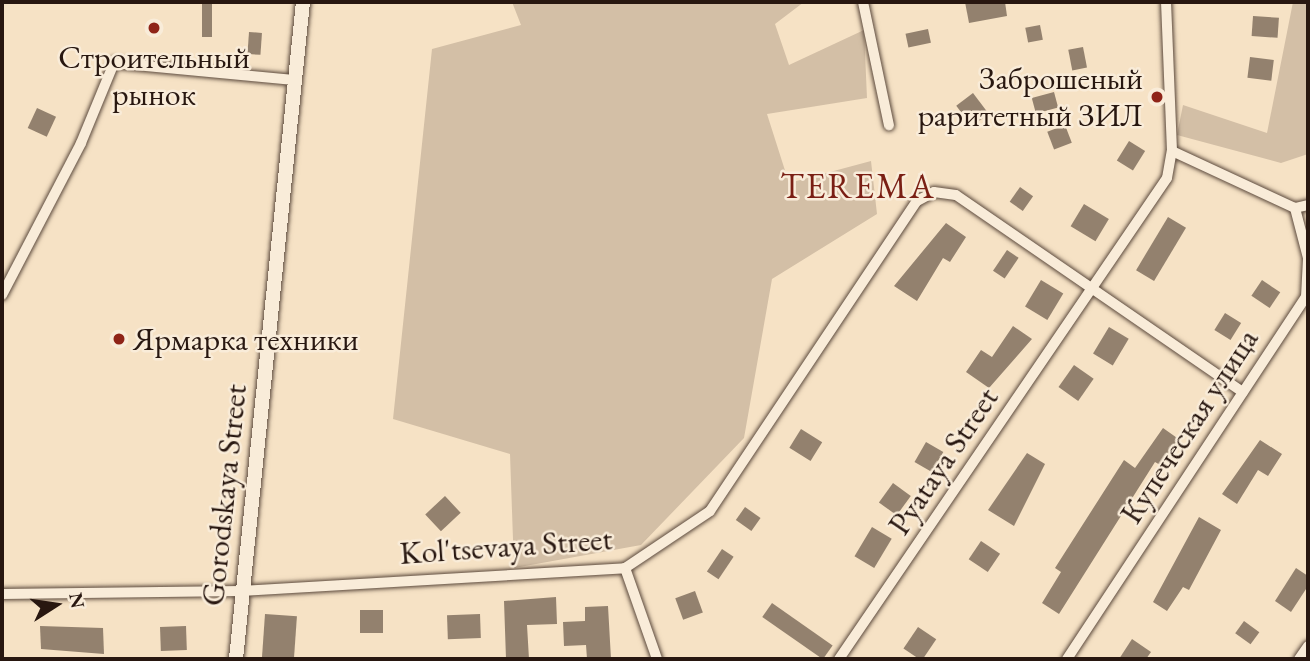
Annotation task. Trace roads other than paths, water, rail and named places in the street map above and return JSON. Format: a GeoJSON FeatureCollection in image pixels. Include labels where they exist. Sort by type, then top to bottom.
{"type":"FeatureCollection","features":[{"type":"Feature","properties":{"kind":"street","name":"Gorodskaya Street"},"geometry":{"type":"LineString","coordinates":[[236,659],[303,2]]}},
{"type":"Feature","properties":{"kind":"street"},"geometry":{"type":"LineString","coordinates":[[863,2],[888,125]]}},
{"type":"Feature","properties":{"kind":"street","name":"Pyataya Street"},"geometry":{"type":"LineString","coordinates":[[839,659],[1090,291],[1140,224],[1167,178],[1172,151],[1166,2]]}},
{"type":"Feature","properties":{"kind":"street"},"geometry":{"type":"LineString","coordinates":[[2,295],[81,144],[114,63],[294,80]]}},
{"type":"Feature","properties":{"kind":"street"},"geometry":{"type":"LineString","coordinates":[[1172,151],[1295,208],[1308,205]]}},
{"type":"Feature","properties":{"kind":"street","name":"Kol'tsevaya Street"},"geometry":{"type":"LineString","coordinates":[[2,594],[242,591],[625,568],[710,510],[917,201],[934,192],[956,195],[1090,291]]}},
{"type":"Feature","properties":{"kind":"street","name":"Купеческая улица"},"geometry":{"type":"LineString","coordinates":[[1066,659],[1306,297],[1308,258],[1295,208]]}},
{"type":"Feature","properties":{"kind":"street"},"geometry":{"type":"LineString","coordinates":[[1090,291],[1243,392]]}},
{"type":"Feature","properties":{"kind":"street"},"geometry":{"type":"LineString","coordinates":[[625,568],[657,659]]}},
{"type":"Feature","properties":{"kind":"street"},"geometry":{"type":"LineString","coordinates":[[1299,659],[1308,646]]}},
{"type":"Feature","properties":{"kind":"place","name":"Строительный рынок"},"geometry":{"type":"Point","coordinates":[154,28]}},
{"type":"Feature","properties":{"kind":"place","name":"Заброшеный раритетный ЗИЛ"},"geometry":{"type":"Point","coordinates":[1157,97]}},
{"type":"Feature","properties":{"kind":"place","name":"Ярмарка техники"},"geometry":{"type":"Point","coordinates":[119,339]}},
{"type":"Feature","properties":{"kind":"district","name":"TEREMA"},"geometry":{"type":"Point","coordinates":[858,186]}}]}
